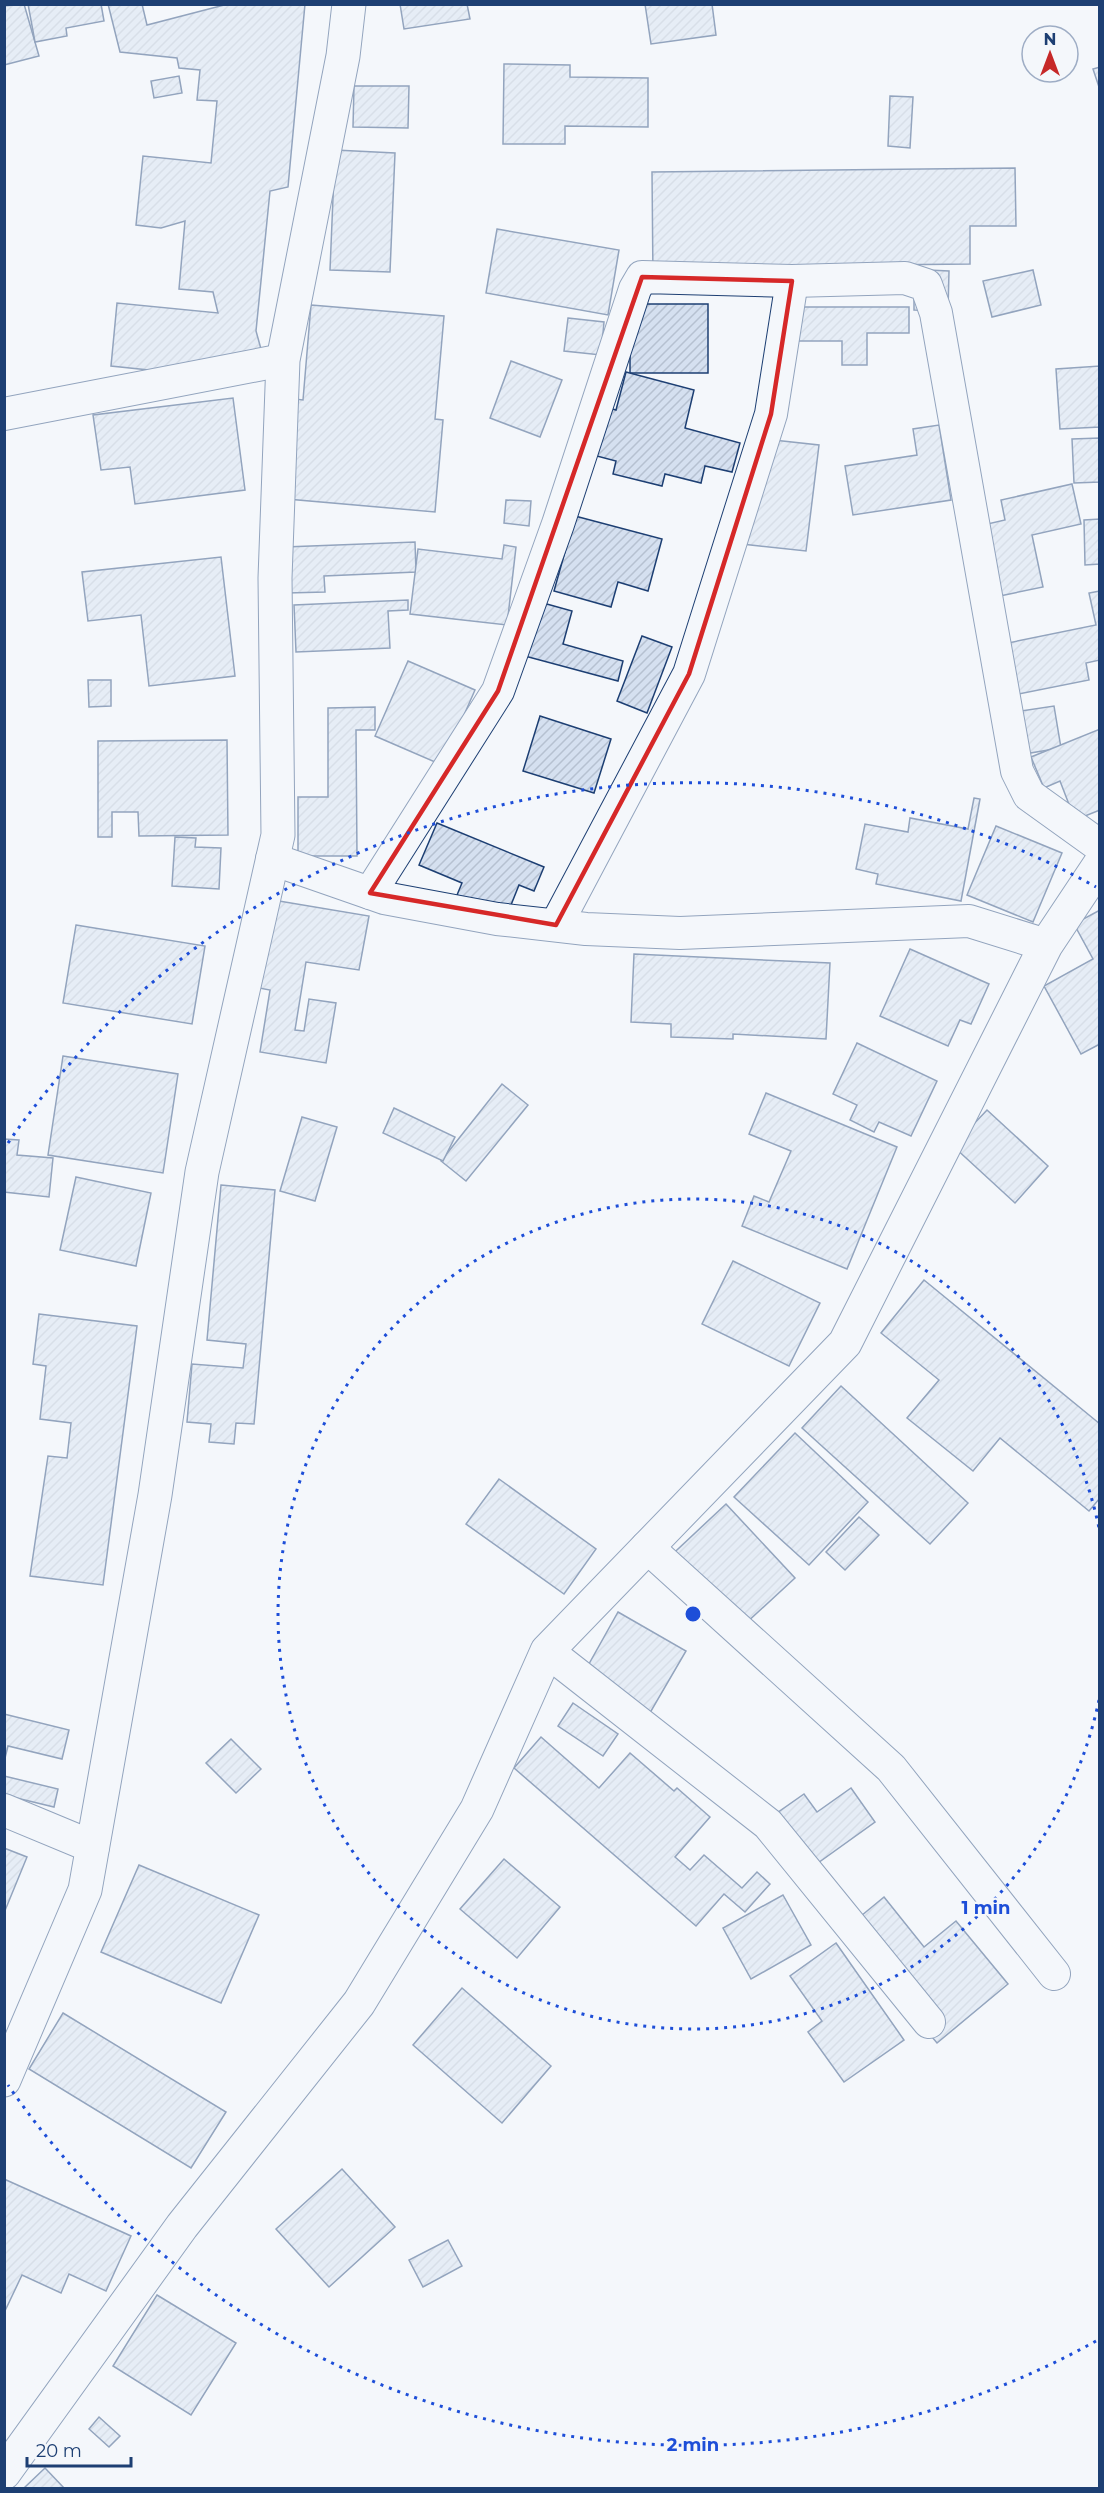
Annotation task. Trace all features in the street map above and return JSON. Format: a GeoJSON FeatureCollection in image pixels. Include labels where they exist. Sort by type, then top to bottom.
{"type":"FeatureCollection","features":[{"type":"Feature","properties":{"kind":"street"},"geometry":{"type":"LineString","coordinates":[[4,2080],[85,1890],[156,1495],[202,1172],[278,835],[275,578],[283,360],[343,56],[349,4]]}},
{"type":"Feature","properties":{"kind":"street"},"geometry":{"type":"LineString","coordinates":[[370,893],[498,691],[558,524],[635,289],[642,277],[792,281],[905,278],[926,285],[940,334],[1017,771],[1029,795],[1100,846]]}},
{"type":"Feature","properties":{"kind":"street"},"geometry":{"type":"LineString","coordinates":[[556,925],[689,674],[771,414],[792,281]]}},
{"type":"Feature","properties":{"kind":"street"},"geometry":{"type":"LineString","coordinates":[[4,414],[283,360]]}},
{"type":"Feature","properties":{"kind":"street"},"geometry":{"type":"LineString","coordinates":[[272,859],[370,893],[497,919],[586,929],[680,933],[969,921],[1046,945]]}},
{"type":"Feature","properties":{"kind":"street"},"geometry":{"type":"LineString","coordinates":[[4,2474],[182,2226],[359,2003],[477,1809],[547,1651],[844,1342],[1046,945],[1100,864]]}},
{"type":"Feature","properties":{"kind":"street"},"geometry":{"type":"LineString","coordinates":[[647,1547],[891,1768],[1054,1974]]}},
{"type":"Feature","properties":{"kind":"street"},"geometry":{"type":"LineString","coordinates":[[547,1651],[768,1824],[929,2022]]}},
{"type":"Feature","properties":{"kind":"street"},"geometry":{"type":"LineString","coordinates":[[4,1810],[93,1847]]}},
{"type":"Feature","properties":{"kind":"highlighted area"},"geometry":{"type":"Polygon","coordinates":[[[642,277],[792,281],[771,414],[689,674],[556,925],[370,893],[498,691],[642,277]]]}},
{"type":"Feature","properties":{"kind":"building"},"geometry":{"type":"Polygon","coordinates":[[[24,4],[39,56],[4,65],[4,6],[24,4]]]}},
{"type":"Feature","properties":{"kind":"building"},"geometry":{"type":"Polygon","coordinates":[[[28,4],[101,4],[104,21],[66,28],[67,36],[35,42],[28,4]]]}},
{"type":"Feature","properties":{"kind":"building"},"geometry":{"type":"Polygon","coordinates":[[[108,4],[142,4],[147,25],[228,4],[305,4],[288,187],[270,191],[256,331],[261,349],[168,372],[111,366],[117,303],[218,313],[213,292],[179,289],[185,221],[161,228],[136,225],[143,156],[211,163],[217,101],[197,100],[200,70],[179,68],[177,58],[120,52],[108,4]]]}},
{"type":"Feature","properties":{"kind":"building"},"geometry":{"type":"Polygon","coordinates":[[[400,4],[467,4],[470,19],[404,29],[400,4]]]}},
{"type":"Feature","properties":{"kind":"building"},"geometry":{"type":"Polygon","coordinates":[[[645,4],[712,4],[716,35],[651,44],[645,4]]]}},
{"type":"Feature","properties":{"kind":"building"},"geometry":{"type":"Polygon","coordinates":[[[504,64],[570,65],[570,77],[648,78],[648,127],[565,126],[565,144],[503,144],[504,64]]]}},
{"type":"Feature","properties":{"kind":"building"},"geometry":{"type":"Polygon","coordinates":[[[1100,67],[1100,90],[1093,69],[1100,67]]]}},
{"type":"Feature","properties":{"kind":"building"},"geometry":{"type":"Polygon","coordinates":[[[179,76],[182,93],[154,98],[151,81],[179,76]]]}},
{"type":"Feature","properties":{"kind":"building"},"geometry":{"type":"Polygon","coordinates":[[[354,86],[409,86],[408,128],[353,127],[354,86]]]}},
{"type":"Feature","properties":{"kind":"building"},"geometry":{"type":"Polygon","coordinates":[[[890,96],[913,97],[910,148],[888,146],[890,96]]]}},
{"type":"Feature","properties":{"kind":"building"},"geometry":{"type":"Polygon","coordinates":[[[335,150],[395,153],[390,272],[330,270],[335,150]]]}},
{"type":"Feature","properties":{"kind":"building"},"geometry":{"type":"Polygon","coordinates":[[[1015,168],[1016,226],[970,226],[970,264],[780,266],[653,280],[652,172],[1015,168]]]}},
{"type":"Feature","properties":{"kind":"building"},"geometry":{"type":"Polygon","coordinates":[[[497,229],[619,250],[608,315],[486,293],[497,229]]]}},
{"type":"Feature","properties":{"kind":"building"},"geometry":{"type":"Polygon","coordinates":[[[928,270],[949,271],[948,311],[914,310],[914,274],[928,270]]]}},
{"type":"Feature","properties":{"kind":"building"},"geometry":{"type":"Polygon","coordinates":[[[1033,270],[1041,305],[992,317],[983,281],[1033,270]]]}},
{"type":"Feature","properties":{"kind":"building"},"geometry":{"type":"Polygon","coordinates":[[[630,304],[708,304],[708,373],[630,373],[630,304]]]}},
{"type":"Feature","properties":{"kind":"building"},"geometry":{"type":"Polygon","coordinates":[[[311,305],[444,316],[435,419],[443,420],[435,512],[287,499],[295,399],[303,400],[311,305]]]}},
{"type":"Feature","properties":{"kind":"building"},"geometry":{"type":"Polygon","coordinates":[[[794,307],[909,307],[909,333],[867,333],[867,365],[842,365],[842,341],[794,341],[794,307]]]}},
{"type":"Feature","properties":{"kind":"building"},"geometry":{"type":"Polygon","coordinates":[[[568,318],[604,322],[601,355],[564,351],[568,318]]]}},
{"type":"Feature","properties":{"kind":"building"},"geometry":{"type":"Polygon","coordinates":[[[511,361],[562,380],[540,437],[490,418],[511,361]]]}},
{"type":"Feature","properties":{"kind":"building"},"geometry":{"type":"Polygon","coordinates":[[[1100,366],[1100,427],[1060,429],[1056,369],[1100,366]]]}},
{"type":"Feature","properties":{"kind":"building"},"geometry":{"type":"Polygon","coordinates":[[[626,372],[694,390],[685,428],[740,443],[732,472],[705,466],[701,483],[665,474],[662,486],[613,474],[616,461],[593,455],[605,407],[616,410],[626,372]]]}},
{"type":"Feature","properties":{"kind":"building"},"geometry":{"type":"Polygon","coordinates":[[[233,398],[245,490],[135,504],[130,467],[101,470],[93,415],[233,398]]]}},
{"type":"Feature","properties":{"kind":"building"},"geometry":{"type":"Polygon","coordinates":[[[939,425],[951,500],[853,515],[845,466],[917,455],[913,429],[939,425]]]}},
{"type":"Feature","properties":{"kind":"building"},"geometry":{"type":"Polygon","coordinates":[[[755,438],[819,445],[806,551],[742,544],[755,438]]]}},
{"type":"Feature","properties":{"kind":"building"},"geometry":{"type":"Polygon","coordinates":[[[1100,438],[1100,482],[1074,483],[1072,439],[1100,438]]]}},
{"type":"Feature","properties":{"kind":"building"},"geometry":{"type":"Polygon","coordinates":[[[1072,484],[1081,524],[1032,535],[1043,587],[985,599],[970,528],[1005,520],[1001,500],[1072,484]]]}},
{"type":"Feature","properties":{"kind":"building"},"geometry":{"type":"Polygon","coordinates":[[[506,500],[531,501],[529,526],[504,523],[506,500]]]}},
{"type":"Feature","properties":{"kind":"building"},"geometry":{"type":"Polygon","coordinates":[[[575,516],[662,539],[648,591],[618,582],[611,607],[554,591],[575,516]]]}},
{"type":"Feature","properties":{"kind":"building"},"geometry":{"type":"Polygon","coordinates":[[[1100,519],[1100,564],[1085,565],[1084,520],[1100,519]]]}},
{"type":"Feature","properties":{"kind":"building"},"geometry":{"type":"Polygon","coordinates":[[[415,542],[416,572],[324,576],[325,592],[287,593],[285,547],[415,542]]]}},
{"type":"Feature","properties":{"kind":"building"},"geometry":{"type":"Polygon","coordinates":[[[504,545],[516,547],[507,625],[410,614],[418,549],[502,559],[504,545]]]}},
{"type":"Feature","properties":{"kind":"building"},"geometry":{"type":"Polygon","coordinates":[[[221,557],[235,676],[149,686],[141,615],[88,621],[82,572],[221,557]]]}},
{"type":"Feature","properties":{"kind":"building"},"geometry":{"type":"Polygon","coordinates":[[[1100,591],[1100,660],[1086,663],[1089,680],[1013,695],[1003,644],[1096,625],[1089,593],[1100,591]]]}},
{"type":"Feature","properties":{"kind":"building"},"geometry":{"type":"Polygon","coordinates":[[[408,600],[408,610],[388,611],[390,648],[296,652],[294,605],[408,600]]]}},
{"type":"Feature","properties":{"kind":"building"},"geometry":{"type":"Polygon","coordinates":[[[536,601],[572,611],[563,644],[623,661],[618,681],[521,655],[536,601]]]}},
{"type":"Feature","properties":{"kind":"building"},"geometry":{"type":"Polygon","coordinates":[[[642,636],[672,647],[647,713],[617,701],[642,636]]]}},
{"type":"Feature","properties":{"kind":"building"},"geometry":{"type":"Polygon","coordinates":[[[408,661],[475,690],[442,765],[375,736],[408,661]]]}},
{"type":"Feature","properties":{"kind":"building"},"geometry":{"type":"Polygon","coordinates":[[[88,680],[111,680],[111,706],[89,707],[88,680]]]}},
{"type":"Feature","properties":{"kind":"building"},"geometry":{"type":"Polygon","coordinates":[[[1054,706],[1061,748],[1000,758],[1014,712],[1054,706]]]}},
{"type":"Feature","properties":{"kind":"building"},"geometry":{"type":"Polygon","coordinates":[[[375,707],[375,730],[356,730],[357,856],[298,856],[298,797],[328,797],[328,708],[375,707]]]}},
{"type":"Feature","properties":{"kind":"building"},"geometry":{"type":"Polygon","coordinates":[[[540,716],[611,739],[594,793],[523,771],[540,716]]]}},
{"type":"Feature","properties":{"kind":"building"},"geometry":{"type":"Polygon","coordinates":[[[1100,729],[1100,810],[1075,820],[1060,781],[1044,788],[1031,757],[1100,729]]]}},
{"type":"Feature","properties":{"kind":"building"},"geometry":{"type":"Polygon","coordinates":[[[227,740],[228,835],[139,836],[138,812],[112,812],[112,837],[98,837],[98,741],[227,740]]]}},
{"type":"Feature","properties":{"kind":"building"},"geometry":{"type":"Polygon","coordinates":[[[974,798],[980,799],[961,901],[876,884],[878,874],[856,869],[865,824],[908,832],[910,818],[968,829],[974,798]]]}},
{"type":"Feature","properties":{"kind":"building"},"geometry":{"type":"Polygon","coordinates":[[[437,823],[544,867],[534,891],[519,885],[507,915],[457,895],[462,883],[419,865],[437,823]]]}},
{"type":"Feature","properties":{"kind":"building"},"geometry":{"type":"Polygon","coordinates":[[[996,826],[1062,853],[1033,922],[967,895],[996,826]]]}},
{"type":"Feature","properties":{"kind":"building"},"geometry":{"type":"Polygon","coordinates":[[[175,837],[196,838],[195,847],[221,848],[219,889],[172,886],[175,837]]]}},
{"type":"Feature","properties":{"kind":"building"},"geometry":{"type":"Polygon","coordinates":[[[273,900],[369,916],[359,970],[306,962],[295,1030],[304,1031],[309,999],[336,1003],[326,1063],[260,1052],[270,990],[259,988],[273,900]]]}},
{"type":"Feature","properties":{"kind":"building"},"geometry":{"type":"Polygon","coordinates":[[[1100,910],[1100,1044],[1081,1054],[1044,986],[1093,959],[1074,924],[1100,910]]]}},
{"type":"Feature","properties":{"kind":"building"},"geometry":{"type":"Polygon","coordinates":[[[76,925],[205,946],[192,1024],[63,1003],[76,925]]]}},
{"type":"Feature","properties":{"kind":"building"},"geometry":{"type":"Polygon","coordinates":[[[910,949],[989,984],[971,1024],[960,1020],[948,1046],[880,1016],[910,949]]]}},
{"type":"Feature","properties":{"kind":"building"},"geometry":{"type":"Polygon","coordinates":[[[634,954],[830,963],[826,1039],[733,1034],[733,1039],[671,1037],[671,1024],[631,1022],[634,954]]]}},
{"type":"Feature","properties":{"kind":"building"},"geometry":{"type":"Polygon","coordinates":[[[857,1043],[937,1081],[911,1136],[879,1122],[874,1132],[850,1120],[857,1105],[833,1094],[857,1043]]]}},
{"type":"Feature","properties":{"kind":"building"},"geometry":{"type":"Polygon","coordinates":[[[63,1056],[178,1074],[163,1173],[48,1155],[63,1056]]]}},
{"type":"Feature","properties":{"kind":"building"},"geometry":{"type":"Polygon","coordinates":[[[502,1084],[528,1105],[466,1181],[441,1161],[502,1084]]]}},
{"type":"Feature","properties":{"kind":"building"},"geometry":{"type":"Polygon","coordinates":[[[766,1093],[897,1147],[847,1269],[742,1226],[754,1196],[769,1202],[791,1151],[749,1134],[766,1093]]]}},
{"type":"Feature","properties":{"kind":"building"},"geometry":{"type":"Polygon","coordinates":[[[394,1108],[455,1137],[443,1161],[383,1133],[394,1108]]]}},
{"type":"Feature","properties":{"kind":"building"},"geometry":{"type":"Polygon","coordinates":[[[987,1110],[1048,1166],[1015,1203],[953,1146],[987,1110]]]}},
{"type":"Feature","properties":{"kind":"building"},"geometry":{"type":"Polygon","coordinates":[[[302,1117],[337,1127],[315,1201],[280,1191],[302,1117]]]}},
{"type":"Feature","properties":{"kind":"building"},"geometry":{"type":"Polygon","coordinates":[[[4,1139],[19,1140],[17,1155],[53,1158],[49,1197],[4,1192],[4,1139]]]}},
{"type":"Feature","properties":{"kind":"building"},"geometry":{"type":"Polygon","coordinates":[[[76,1177],[151,1193],[136,1266],[60,1250],[76,1177]]]}},
{"type":"Feature","properties":{"kind":"building"},"geometry":{"type":"Polygon","coordinates":[[[221,1185],[275,1190],[254,1424],[236,1423],[234,1444],[209,1442],[211,1424],[187,1422],[192,1364],[243,1368],[246,1344],[207,1340],[221,1185]]]}},
{"type":"Feature","properties":{"kind":"building"},"geometry":{"type":"Polygon","coordinates":[[[733,1261],[820,1303],[789,1366],[702,1324],[733,1261]]]}},
{"type":"Feature","properties":{"kind":"building"},"geometry":{"type":"Polygon","coordinates":[[[924,1280],[1100,1424],[1100,1498],[1089,1511],[1000,1438],[973,1471],[907,1418],[939,1380],[881,1333],[924,1280]]]}},
{"type":"Feature","properties":{"kind":"building"},"geometry":{"type":"Polygon","coordinates":[[[39,1314],[137,1326],[103,1585],[30,1576],[48,1456],[67,1458],[71,1423],[40,1419],[46,1366],[33,1364],[39,1314]]]}},
{"type":"Feature","properties":{"kind":"building"},"geometry":{"type":"Polygon","coordinates":[[[841,1386],[968,1503],[930,1544],[802,1428],[841,1386]]]}},
{"type":"Feature","properties":{"kind":"building"},"geometry":{"type":"Polygon","coordinates":[[[795,1433],[868,1502],[809,1565],[734,1497],[795,1433]]]}},
{"type":"Feature","properties":{"kind":"building"},"geometry":{"type":"Polygon","coordinates":[[[499,1479],[596,1549],[564,1594],[466,1524],[499,1479]]]}},
{"type":"Feature","properties":{"kind":"building"},"geometry":{"type":"Polygon","coordinates":[[[726,1504],[795,1578],[731,1637],[662,1564],[726,1504]]]}},
{"type":"Feature","properties":{"kind":"building"},"geometry":{"type":"Polygon","coordinates":[[[859,1517],[879,1535],[845,1570],[826,1552],[859,1517]]]}},
{"type":"Feature","properties":{"kind":"building"},"geometry":{"type":"Polygon","coordinates":[[[618,1612],[686,1651],[647,1718],[580,1680],[618,1612]]]}},
{"type":"Feature","properties":{"kind":"building"},"geometry":{"type":"Polygon","coordinates":[[[573,1703],[618,1734],[603,1756],[558,1726],[573,1703]]]}},
{"type":"Feature","properties":{"kind":"building"},"geometry":{"type":"Polygon","coordinates":[[[4,1714],[69,1730],[62,1759],[8,1746],[4,1762],[4,1714]]]}},
{"type":"Feature","properties":{"kind":"building"},"geometry":{"type":"Polygon","coordinates":[[[541,1737],[599,1788],[630,1753],[674,1791],[677,1788],[710,1817],[675,1857],[690,1870],[704,1855],[742,1888],[757,1872],[770,1884],[745,1912],[724,1894],[696,1926],[514,1768],[541,1737]]]}},
{"type":"Feature","properties":{"kind":"building"},"geometry":{"type":"Polygon","coordinates":[[[231,1739],[261,1769],[236,1793],[206,1763],[231,1739]]]}},
{"type":"Feature","properties":{"kind":"building"},"geometry":{"type":"Polygon","coordinates":[[[4,1776],[58,1789],[54,1807],[4,1795],[4,1776]]]}},
{"type":"Feature","properties":{"kind":"building"},"geometry":{"type":"Polygon","coordinates":[[[851,1788],[875,1822],[804,1873],[767,1820],[804,1794],[817,1812],[851,1788]]]}},
{"type":"Feature","properties":{"kind":"building"},"geometry":{"type":"Polygon","coordinates":[[[4,1848],[27,1857],[4,1913],[4,1848]]]}},
{"type":"Feature","properties":{"kind":"building"},"geometry":{"type":"Polygon","coordinates":[[[504,1859],[560,1907],[517,1958],[460,1909],[504,1859]]]}},
{"type":"Feature","properties":{"kind":"building"},"geometry":{"type":"Polygon","coordinates":[[[139,1865],[259,1915],[221,2003],[101,1952],[139,1865]]]}},
{"type":"Feature","properties":{"kind":"building"},"geometry":{"type":"Polygon","coordinates":[[[783,1895],[811,1945],[751,1979],[723,1928],[783,1895]]]}},
{"type":"Feature","properties":{"kind":"building"},"geometry":{"type":"Polygon","coordinates":[[[884,1897],[924,1947],[956,1921],[1008,1984],[937,2043],[844,1930],[884,1897]]]}},
{"type":"Feature","properties":{"kind":"building"},"geometry":{"type":"Polygon","coordinates":[[[836,1943],[904,2040],[844,2082],[808,2032],[822,2021],[790,1976],[836,1943]]]}},
{"type":"Feature","properties":{"kind":"building"},"geometry":{"type":"Polygon","coordinates":[[[462,1988],[551,2066],[502,2123],[413,2045],[462,1988]]]}},
{"type":"Feature","properties":{"kind":"building"},"geometry":{"type":"Polygon","coordinates":[[[63,2013],[226,2112],[191,2168],[29,2069],[63,2013]]]}},
{"type":"Feature","properties":{"kind":"building"},"geometry":{"type":"Polygon","coordinates":[[[342,2169],[395,2227],[329,2287],[276,2229],[342,2169]]]}},
{"type":"Feature","properties":{"kind":"building"},"geometry":{"type":"Polygon","coordinates":[[[4,2179],[131,2236],[106,2291],[69,2274],[61,2293],[22,2275],[4,2313],[4,2179]]]}},
{"type":"Feature","properties":{"kind":"building"},"geometry":{"type":"Polygon","coordinates":[[[448,2240],[462,2266],[423,2287],[409,2260],[448,2240]]]}},
{"type":"Feature","properties":{"kind":"building"},"geometry":{"type":"Polygon","coordinates":[[[157,2295],[236,2343],[191,2415],[113,2366],[157,2295]]]}},
{"type":"Feature","properties":{"kind":"building"},"geometry":{"type":"Polygon","coordinates":[[[99,2417],[120,2436],[109,2447],[89,2429],[99,2417]]]}},
{"type":"Feature","properties":{"kind":"building"},"geometry":{"type":"Polygon","coordinates":[[[45,2468],[64,2488],[24,2488],[45,2468]]]}}]}
